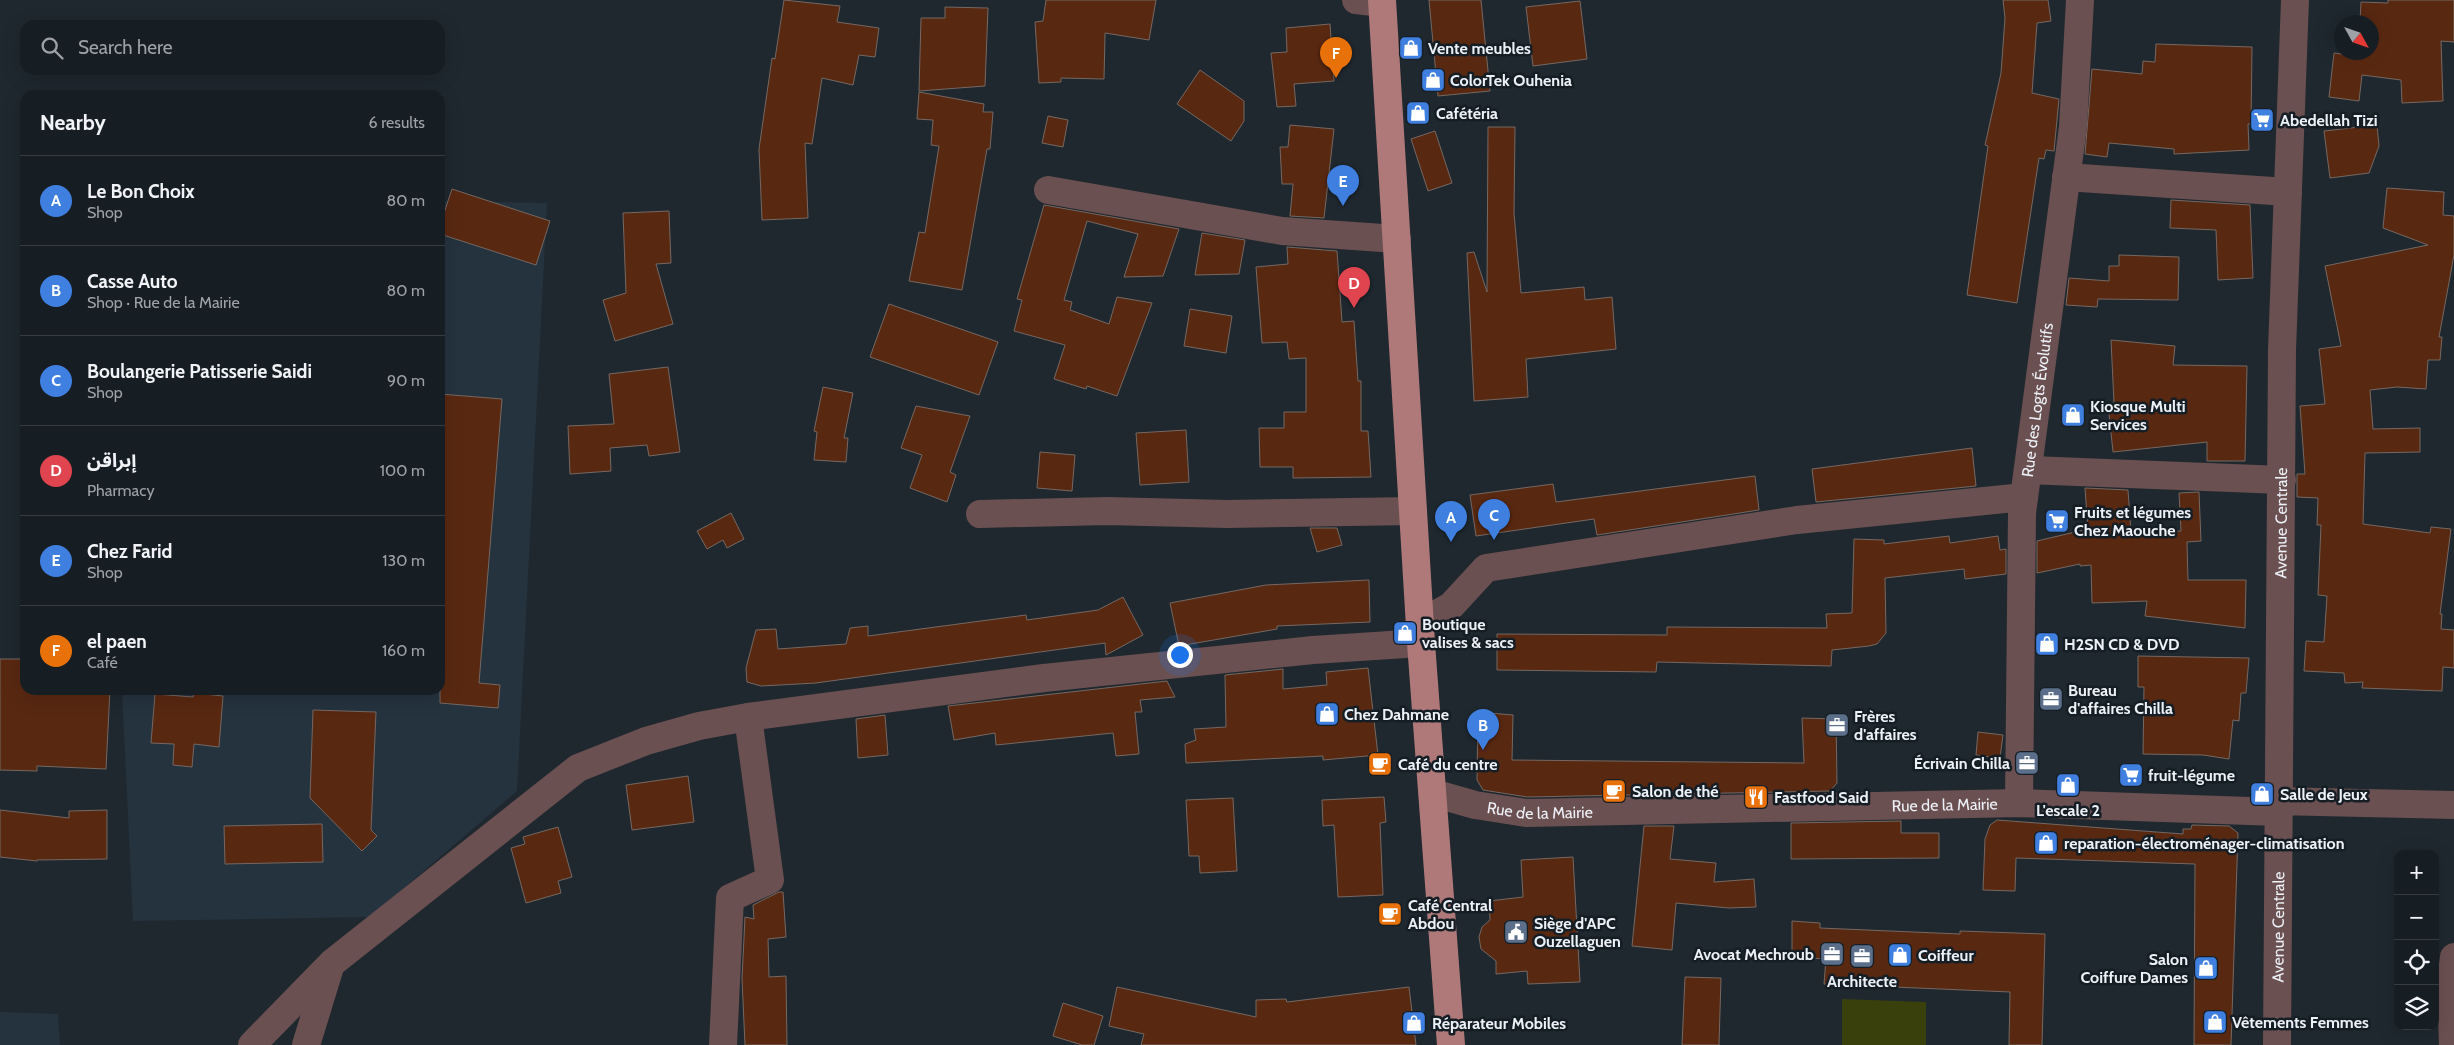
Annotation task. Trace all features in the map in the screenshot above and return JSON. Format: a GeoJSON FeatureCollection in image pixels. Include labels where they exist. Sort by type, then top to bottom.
{"type":"FeatureCollection","features":[{"type":"Feature","properties":{"kind":"main road"},"geometry":{"type":"LineString","coordinates":[[1374,1],[1397,239],[1421,633],[1451,1045]]}},
{"type":"Feature","properties":{"kind":"street","name":"Rue des Logts Évolutifs"},"geometry":{"type":"LineString","coordinates":[[2020,803],[2022,512],[2073,127],[2080,0]]}},
{"type":"Feature","properties":{"kind":"street","name":"Avenue Centrale"},"geometry":{"type":"LineString","coordinates":[[2277,1045],[2282,350],[2295,0]]}},
{"type":"Feature","properties":{"kind":"street"},"geometry":{"type":"LineString","coordinates":[[2066,178],[2288,192]]}},
{"type":"Feature","properties":{"kind":"street"},"geometry":{"type":"LineString","coordinates":[[1048,190],[1282,231],[1397,239]]}},
{"type":"Feature","properties":{"kind":"street"},"geometry":{"type":"LineString","coordinates":[[2029,470],[2282,480]]}},
{"type":"Feature","properties":{"kind":"street"},"geometry":{"type":"LineString","coordinates":[[252,1045],[332,963],[578,768],[646,741],[699,726],[748,717],[1044,678],[1313,650],[1421,633],[1451,606],[1486,568],[1797,520],[2024,497]]}},
{"type":"Feature","properties":{"kind":"street"},"geometry":{"type":"LineString","coordinates":[[980,514],[1107,511],[1227,514],[1413,511]]}},
{"type":"Feature","properties":{"kind":"street"},"geometry":{"type":"LineString","coordinates":[[723,1045],[730,898],[770,880],[748,717]]}},
{"type":"Feature","properties":{"kind":"street","name":"Rue de la Mairie"},"geometry":{"type":"LineString","coordinates":[[1433,793],[1475,805],[1526,813],[2020,803],[2279,807],[2454,804]]}},
{"type":"Feature","properties":{"kind":"street"},"geometry":{"type":"LineString","coordinates":[[2453,1045],[2451,981],[2454,957]]}},
{"type":"Feature","properties":{"kind":"street"},"geometry":{"type":"LineString","coordinates":[[306,1045],[332,963]]}},
{"type":"Feature","properties":{"kind":"shaded area"},"geometry":{"type":"Polygon","coordinates":[[[445,201],[547,203],[517,791],[370,917],[133,921],[122,695],[445,695],[445,201]]]}},
{"type":"Feature","properties":{"kind":"shaded area"},"geometry":{"type":"Polygon","coordinates":[[[0,1012],[58,1014],[60,1045],[0,1045],[0,1012]]]}},
{"type":"Feature","properties":{"kind":"green space"},"geometry":{"type":"Polygon","coordinates":[[[1842,999],[1926,1002],[1926,1045],[1842,1045],[1842,999]]]}},
{"type":"Feature","properties":{"kind":"building"},"geometry":{"type":"Polygon","coordinates":[[[784,0],[840,6],[837,22],[879,28],[875,57],[859,55],[853,85],[822,78],[812,144],[805,143],[808,218],[762,220],[759,149],[772,58],[775,59],[784,0]]]}},
{"type":"Feature","properties":{"kind":"building"},"geometry":{"type":"Polygon","coordinates":[[[1046,0],[1156,0],[1149,40],[1105,33],[1104,79],[1061,78],[1061,82],[1039,83],[1035,22],[1043,21],[1046,0]]]}},
{"type":"Feature","properties":{"kind":"building"},"geometry":{"type":"Polygon","coordinates":[[[1429,0],[1481,0],[1490,91],[1438,96],[1429,0]]]}},
{"type":"Feature","properties":{"kind":"building"},"geometry":{"type":"Polygon","coordinates":[[[2003,0],[2048,0],[2051,21],[2037,23],[2032,93],[2059,99],[2054,151],[2046,150],[2044,159],[2039,158],[2017,303],[1967,295],[1988,146],[1985,145],[2001,73],[2005,18],[2003,0]]]}},
{"type":"Feature","properties":{"kind":"building"},"geometry":{"type":"Polygon","coordinates":[[[2388,0],[2454,0],[2454,42],[2441,41],[2443,101],[2402,103],[2401,80],[2362,75],[2359,101],[2329,97],[2334,53],[2334,60],[2379,60],[2379,15],[2360,15],[2361,2],[2388,3],[2388,0]]]}},
{"type":"Feature","properties":{"kind":"building"},"geometry":{"type":"Polygon","coordinates":[[[1580,1],[1587,59],[1533,66],[1526,7],[1580,1]]]}},
{"type":"Feature","properties":{"kind":"building"},"geometry":{"type":"Polygon","coordinates":[[[945,7],[988,8],[985,86],[919,91],[921,18],[945,18],[945,7]]]}},
{"type":"Feature","properties":{"kind":"building"},"geometry":{"type":"Polygon","coordinates":[[[1330,24],[1334,81],[1294,84],[1296,106],[1277,107],[1271,53],[1287,52],[1286,28],[1330,24]]]}},
{"type":"Feature","properties":{"kind":"building"},"geometry":{"type":"Polygon","coordinates":[[[2156,44],[2252,47],[2251,124],[2248,124],[2249,150],[2174,154],[2174,149],[2109,143],[2107,157],[2085,154],[2092,69],[2142,74],[2143,61],[2155,62],[2156,44]]]}},
{"type":"Feature","properties":{"kind":"building"},"geometry":{"type":"Polygon","coordinates":[[[1200,70],[1244,101],[1244,121],[1231,141],[1177,104],[1200,70]]]}},
{"type":"Feature","properties":{"kind":"building"},"geometry":{"type":"Polygon","coordinates":[[[919,92],[984,104],[983,112],[993,112],[990,149],[987,149],[962,290],[909,281],[919,232],[925,233],[939,146],[931,145],[933,120],[917,119],[919,92]]]}},
{"type":"Feature","properties":{"kind":"building"},"geometry":{"type":"Polygon","coordinates":[[[1048,116],[1068,120],[1063,147],[1042,143],[1048,116]]]}},
{"type":"Feature","properties":{"kind":"building"},"geometry":{"type":"Polygon","coordinates":[[[1290,125],[1334,129],[1324,218],[1290,216],[1293,184],[1282,184],[1280,147],[1288,147],[1290,125]]]}},
{"type":"Feature","properties":{"kind":"building"},"geometry":{"type":"Polygon","coordinates":[[[2377,125],[2379,146],[2369,173],[2330,178],[2324,131],[2377,125]]]}},
{"type":"Feature","properties":{"kind":"building"},"geometry":{"type":"Polygon","coordinates":[[[1488,127],[1515,127],[1514,213],[1521,293],[1584,287],[1585,300],[1612,297],[1616,349],[1526,359],[1528,397],[1474,401],[1467,253],[1474,252],[1487,292],[1488,127]]]}},
{"type":"Feature","properties":{"kind":"building"},"geometry":{"type":"Polygon","coordinates":[[[1435,131],[1452,183],[1428,191],[1411,139],[1435,131]]]}},
{"type":"Feature","properties":{"kind":"building"},"geometry":{"type":"Polygon","coordinates":[[[2387,188],[2444,192],[2443,215],[2454,216],[2454,255],[2439,337],[2442,337],[2440,360],[2428,360],[2426,389],[2397,387],[2370,390],[2373,429],[2420,428],[2420,452],[2365,453],[2363,524],[2430,533],[2431,527],[2451,529],[2440,614],[2442,614],[2441,629],[2454,630],[2454,668],[2443,667],[2442,691],[2362,688],[2363,682],[2345,683],[2344,673],[2304,671],[2306,641],[2324,642],[2327,596],[2318,595],[2321,525],[2317,525],[2318,498],[2297,497],[2297,474],[2305,474],[2300,406],[2325,404],[2319,349],[2341,346],[2325,266],[2428,245],[2383,228],[2387,188]]]}},
{"type":"Feature","properties":{"kind":"building"},"geometry":{"type":"Polygon","coordinates":[[[452,189],[550,221],[536,265],[445,236],[445,210],[452,189]]]}},
{"type":"Feature","properties":{"kind":"building"},"geometry":{"type":"Polygon","coordinates":[[[2171,200],[2250,205],[2253,278],[2218,280],[2216,230],[2170,228],[2171,200]]]}},
{"type":"Feature","properties":{"kind":"building"},"geometry":{"type":"Polygon","coordinates":[[[1044,205],[1179,229],[1163,276],[1124,277],[1138,234],[1087,221],[1064,300],[1072,302],[1070,310],[1109,324],[1117,297],[1152,303],[1117,396],[1087,386],[1086,389],[1054,379],[1065,345],[1014,331],[1022,300],[1017,299],[1044,205]]]}},
{"type":"Feature","properties":{"kind":"building"},"geometry":{"type":"Polygon","coordinates":[[[669,211],[671,263],[656,264],[673,324],[615,341],[603,300],[626,293],[623,213],[669,211]]]}},
{"type":"Feature","properties":{"kind":"building"},"geometry":{"type":"Polygon","coordinates":[[[1202,233],[1245,240],[1239,274],[1195,275],[1202,233]]]}},
{"type":"Feature","properties":{"kind":"building"},"geometry":{"type":"Polygon","coordinates":[[[1287,247],[1337,251],[1342,322],[1354,321],[1358,381],[1361,381],[1361,431],[1368,431],[1371,477],[1293,478],[1293,467],[1260,467],[1259,428],[1284,428],[1284,412],[1306,412],[1306,358],[1289,359],[1287,342],[1262,343],[1256,267],[1288,264],[1287,247]]]}},
{"type":"Feature","properties":{"kind":"building"},"geometry":{"type":"Polygon","coordinates":[[[2119,255],[2179,257],[2178,300],[2098,299],[2097,307],[2066,305],[2069,278],[2109,281],[2109,266],[2119,266],[2119,255]]]}},
{"type":"Feature","properties":{"kind":"building"},"geometry":{"type":"Polygon","coordinates":[[[889,304],[998,342],[979,395],[870,357],[889,304]]]}},
{"type":"Feature","properties":{"kind":"building"},"geometry":{"type":"Polygon","coordinates":[[[1190,309],[1232,316],[1226,353],[1184,346],[1190,309]]]}},
{"type":"Feature","properties":{"kind":"building"},"geometry":{"type":"Polygon","coordinates":[[[2111,340],[2175,346],[2173,365],[2247,366],[2245,461],[2207,461],[2207,442],[2113,452],[2108,404],[2114,403],[2111,340]]]}},
{"type":"Feature","properties":{"kind":"building"},"geometry":{"type":"Polygon","coordinates":[[[668,367],[680,452],[649,456],[647,445],[610,448],[611,471],[570,474],[568,426],[614,424],[609,374],[668,367]]]}},
{"type":"Feature","properties":{"kind":"building"},"geometry":{"type":"Polygon","coordinates":[[[823,387],[853,393],[844,438],[848,438],[846,462],[814,460],[817,432],[814,431],[823,387]]]}},
{"type":"Feature","properties":{"kind":"building"},"geometry":{"type":"Polygon","coordinates":[[[445,394],[502,399],[479,683],[500,685],[498,708],[440,703],[440,695],[445,695],[445,394]]]}},
{"type":"Feature","properties":{"kind":"building"},"geometry":{"type":"Polygon","coordinates":[[[916,406],[970,416],[950,472],[956,475],[947,502],[910,488],[922,455],[901,448],[916,406]]]}},
{"type":"Feature","properties":{"kind":"building"},"geometry":{"type":"Polygon","coordinates":[[[1186,430],[1189,482],[1140,485],[1136,433],[1186,430]]]}},
{"type":"Feature","properties":{"kind":"building"},"geometry":{"type":"Polygon","coordinates":[[[1972,448],[1976,486],[1816,502],[1812,469],[1972,448]]]}},
{"type":"Feature","properties":{"kind":"building"},"geometry":{"type":"Polygon","coordinates":[[[1040,452],[1075,455],[1072,491],[1037,488],[1040,452]]]}},
{"type":"Feature","properties":{"kind":"building"},"geometry":{"type":"Polygon","coordinates":[[[1755,476],[1759,510],[1597,535],[1594,519],[1476,536],[1470,495],[1553,484],[1556,502],[1755,476]]]}},
{"type":"Feature","properties":{"kind":"building"},"geometry":{"type":"Polygon","coordinates":[[[2085,488],[2128,490],[2131,533],[2181,531],[2179,493],[2199,492],[2201,541],[2187,542],[2188,580],[2246,580],[2245,628],[2145,616],[2147,601],[2092,603],[2091,565],[2080,566],[2080,564],[2037,573],[2037,541],[2088,529],[2085,488]]]}},
{"type":"Feature","properties":{"kind":"building"},"geometry":{"type":"Polygon","coordinates":[[[731,513],[744,539],[727,548],[723,540],[707,549],[697,531],[731,513]]]}},
{"type":"Feature","properties":{"kind":"building"},"geometry":{"type":"Polygon","coordinates":[[[1310,528],[1337,528],[1342,545],[1317,552],[1310,528]]]}},
{"type":"Feature","properties":{"kind":"building"},"geometry":{"type":"Polygon","coordinates":[[[1949,536],[1950,543],[1998,536],[2000,550],[2006,549],[2006,574],[1965,579],[1964,569],[1885,578],[1886,633],[1877,644],[1832,650],[1831,666],[1657,662],[1656,672],[1497,670],[1497,634],[1667,635],[1667,627],[1827,628],[1826,614],[1852,613],[1854,539],[1884,540],[1884,544],[1949,536]]]}},
{"type":"Feature","properties":{"kind":"building"},"geometry":{"type":"Polygon","coordinates":[[[1369,580],[1370,622],[1277,626],[1277,629],[1179,646],[1170,603],[1266,585],[1369,580]]]}},
{"type":"Feature","properties":{"kind":"building"},"geometry":{"type":"Polygon","coordinates":[[[1123,597],[1143,635],[1106,655],[1105,643],[816,683],[761,686],[747,682],[746,668],[756,630],[776,629],[778,649],[846,644],[850,628],[868,626],[868,636],[1026,615],[1027,620],[1098,610],[1123,597]]]}},
{"type":"Feature","properties":{"kind":"building"},"geometry":{"type":"Polygon","coordinates":[[[2138,656],[2249,658],[2246,693],[2241,693],[2239,721],[2233,720],[2229,759],[2203,755],[2143,754],[2144,687],[2138,687],[2138,656]]]}},
{"type":"Feature","properties":{"kind":"building"},"geometry":{"type":"Polygon","coordinates":[[[0,659],[20,659],[20,695],[110,695],[106,769],[37,766],[37,771],[0,770],[0,659]]]}},
{"type":"Feature","properties":{"kind":"building"},"geometry":{"type":"Polygon","coordinates":[[[1368,668],[1378,755],[1323,760],[1323,756],[1186,763],[1185,744],[1196,740],[1194,729],[1226,727],[1225,675],[1283,669],[1283,689],[1327,685],[1326,672],[1368,668]]]}},
{"type":"Feature","properties":{"kind":"building"},"geometry":{"type":"Polygon","coordinates":[[[1167,681],[1175,697],[1140,700],[1142,712],[1135,712],[1139,754],[1116,756],[1113,733],[996,745],[995,733],[954,740],[948,706],[1167,681]]]}},
{"type":"Feature","properties":{"kind":"building"},"geometry":{"type":"Polygon","coordinates":[[[155,695],[193,697],[194,695],[223,696],[219,747],[194,744],[192,767],[173,765],[174,744],[151,743],[155,695]]]}},
{"type":"Feature","properties":{"kind":"building"},"geometry":{"type":"Polygon","coordinates":[[[313,710],[376,712],[371,830],[377,836],[362,851],[310,798],[313,710]]]}},
{"type":"Feature","properties":{"kind":"building"},"geometry":{"type":"Polygon","coordinates":[[[1478,712],[1513,715],[1512,760],[1804,763],[1802,718],[1836,719],[1837,783],[1830,791],[1527,797],[1483,790],[1477,780],[1478,712]]]}},
{"type":"Feature","properties":{"kind":"building"},"geometry":{"type":"Polygon","coordinates":[[[885,715],[888,755],[858,758],[856,719],[885,715]]]}},
{"type":"Feature","properties":{"kind":"building"},"geometry":{"type":"Polygon","coordinates":[[[1978,732],[2003,735],[2000,758],[1976,755],[1978,732]]]}},
{"type":"Feature","properties":{"kind":"building"},"geometry":{"type":"Polygon","coordinates":[[[688,776],[694,822],[632,830],[626,785],[688,776]]]}},
{"type":"Feature","properties":{"kind":"building"},"geometry":{"type":"Polygon","coordinates":[[[1384,797],[1386,822],[1380,823],[1383,895],[1338,897],[1334,825],[1323,826],[1322,800],[1384,797]]]}},
{"type":"Feature","properties":{"kind":"building"},"geometry":{"type":"Polygon","coordinates":[[[1233,798],[1237,871],[1200,873],[1199,856],[1189,856],[1186,800],[1233,798]]]}},
{"type":"Feature","properties":{"kind":"building"},"geometry":{"type":"Polygon","coordinates":[[[0,810],[69,818],[69,811],[107,810],[107,859],[37,861],[0,857],[0,810]]]}},
{"type":"Feature","properties":{"kind":"building"},"geometry":{"type":"Polygon","coordinates":[[[1997,820],[2183,834],[2183,829],[2191,829],[2192,825],[2229,826],[2238,833],[2231,1045],[2194,1045],[2195,864],[2016,858],[2015,891],[1983,890],[1985,839],[1990,825],[1997,820]]]}},
{"type":"Feature","properties":{"kind":"building"},"geometry":{"type":"Polygon","coordinates":[[[1901,821],[1901,833],[1939,833],[1939,858],[1791,859],[1791,823],[1901,821]]]}},
{"type":"Feature","properties":{"kind":"building"},"geometry":{"type":"Polygon","coordinates":[[[322,824],[323,862],[225,864],[224,826],[322,824]]]}},
{"type":"Feature","properties":{"kind":"building"},"geometry":{"type":"Polygon","coordinates":[[[1644,826],[1674,826],[1670,859],[1716,863],[1714,882],[1754,879],[1756,907],[1729,908],[1676,903],[1672,950],[1632,946],[1644,826]]]}},
{"type":"Feature","properties":{"kind":"building"},"geometry":{"type":"Polygon","coordinates":[[[558,827],[572,877],[558,881],[561,893],[526,903],[511,848],[525,844],[523,837],[558,827]]]}},
{"type":"Feature","properties":{"kind":"building"},"geometry":{"type":"Polygon","coordinates":[[[1573,857],[1580,982],[1528,984],[1527,971],[1496,974],[1496,961],[1481,949],[1479,937],[1482,927],[1490,920],[1489,901],[1523,897],[1521,860],[1573,857]]]}},
{"type":"Feature","properties":{"kind":"building"},"geometry":{"type":"Polygon","coordinates":[[[779,892],[783,892],[786,937],[768,939],[769,977],[786,976],[787,1045],[745,1045],[742,979],[745,917],[754,919],[753,905],[779,892]]]}},
{"type":"Feature","properties":{"kind":"building"},"geometry":{"type":"Polygon","coordinates":[[[1792,921],[1820,923],[1820,928],[1960,934],[1960,931],[2045,934],[2042,1045],[2009,1045],[2010,992],[1824,984],[1826,959],[1792,957],[1792,921]]]}},
{"type":"Feature","properties":{"kind":"building"},"geometry":{"type":"Polygon","coordinates":[[[1685,977],[1721,978],[1719,1045],[1682,1045],[1685,977]]]}},
{"type":"Feature","properties":{"kind":"building"},"geometry":{"type":"Polygon","coordinates":[[[1117,987],[1256,1017],[1256,1000],[1286,999],[1287,1002],[1409,987],[1416,1045],[1141,1045],[1144,1034],[1109,1026],[1117,987]]]}},
{"type":"Feature","properties":{"kind":"building"},"geometry":{"type":"Polygon","coordinates":[[[1063,1003],[1103,1016],[1094,1045],[1082,1045],[1053,1036],[1063,1003]]]}},
{"type":"Feature","properties":{"kind":"place","name":"Vente meubles"},"geometry":{"type":"Point","coordinates":[1411,48]}},
{"type":"Feature","properties":{"kind":"place","name":"el paen"},"geometry":{"type":"Point","coordinates":[1336,78]}},
{"type":"Feature","properties":{"kind":"place","name":"ColorTek Ouhenia"},"geometry":{"type":"Point","coordinates":[1433,80]}},
{"type":"Feature","properties":{"kind":"place","name":"Cafétéria"},"geometry":{"type":"Point","coordinates":[1418,113]}},
{"type":"Feature","properties":{"kind":"place","name":"Abedellah Tizi"},"geometry":{"type":"Point","coordinates":[2262,120]}},
{"type":"Feature","properties":{"kind":"place","name":"Chez Farid"},"geometry":{"type":"Point","coordinates":[1343,206]}},
{"type":"Feature","properties":{"kind":"place","name":"إبراقن"},"geometry":{"type":"Point","coordinates":[1354,308]}},
{"type":"Feature","properties":{"kind":"place","name":"Kiosque Multi Services"},"geometry":{"type":"Point","coordinates":[2073,415]}},
{"type":"Feature","properties":{"kind":"place","name":"Fruits et légumes Chez Maouche"},"geometry":{"type":"Point","coordinates":[2057,521]}},
{"type":"Feature","properties":{"kind":"place","name":"Boulangerie Patisserie Saidi"},"geometry":{"type":"Point","coordinates":[1494,540]}},
{"type":"Feature","properties":{"kind":"place","name":"Le Bon Choix"},"geometry":{"type":"Point","coordinates":[1451,542]}},
{"type":"Feature","properties":{"kind":"place","name":"Boutique valises & sacs"},"geometry":{"type":"Point","coordinates":[1405,633]}},
{"type":"Feature","properties":{"kind":"place","name":"H2SN CD & DVD"},"geometry":{"type":"Point","coordinates":[2047,644]}},
{"type":"Feature","properties":{"kind":"place","name":"Bureau d'affaires Chilla"},"geometry":{"type":"Point","coordinates":[2051,699]}},
{"type":"Feature","properties":{"kind":"place","name":"Chez Dahmane"},"geometry":{"type":"Point","coordinates":[1327,714]}},
{"type":"Feature","properties":{"kind":"place","name":"Frères d'affaires"},"geometry":{"type":"Point","coordinates":[1837,725]}},
{"type":"Feature","properties":{"kind":"place","name":"Casse Auto"},"geometry":{"type":"Point","coordinates":[1483,750]}},
{"type":"Feature","properties":{"kind":"place","name":"Écrivain Chilla"},"geometry":{"type":"Point","coordinates":[2027,763]}},
{"type":"Feature","properties":{"kind":"place","name":"Café du centre"},"geometry":{"type":"Point","coordinates":[1380,764]}},
{"type":"Feature","properties":{"kind":"place","name":"fruit-légume"},"geometry":{"type":"Point","coordinates":[2131,775]}},
{"type":"Feature","properties":{"kind":"place","name":"L'escale 2"},"geometry":{"type":"Point","coordinates":[2068,785]}},
{"type":"Feature","properties":{"kind":"place","name":"Salon de thé"},"geometry":{"type":"Point","coordinates":[1614,791]}},
{"type":"Feature","properties":{"kind":"place","name":"Salle de Jeux"},"geometry":{"type":"Point","coordinates":[2262,794]}},
{"type":"Feature","properties":{"kind":"place","name":"Fastfood Said"},"geometry":{"type":"Point","coordinates":[1756,797]}},
{"type":"Feature","properties":{"kind":"place","name":"reparation-électroménager-climatisation"},"geometry":{"type":"Point","coordinates":[2046,843]}},
{"type":"Feature","properties":{"kind":"place","name":"Café Central Abdou"},"geometry":{"type":"Point","coordinates":[1390,914]}},
{"type":"Feature","properties":{"kind":"place","name":"Siège d'APC Ouzellaguen"},"geometry":{"type":"Point","coordinates":[1516,932]}},
{"type":"Feature","properties":{"kind":"place","name":"Avocat Mechroub"},"geometry":{"type":"Point","coordinates":[1832,954]}},
{"type":"Feature","properties":{"kind":"place","name":"Coiffeur"},"geometry":{"type":"Point","coordinates":[1900,955]}},
{"type":"Feature","properties":{"kind":"place","name":"Architecte"},"geometry":{"type":"Point","coordinates":[1862,956]}},
{"type":"Feature","properties":{"kind":"place","name":"Salon Coiffure Dames"},"geometry":{"type":"Point","coordinates":[2206,968]}},
{"type":"Feature","properties":{"kind":"place","name":"Vêtements Femmes"},"geometry":{"type":"Point","coordinates":[2215,1022]}},
{"type":"Feature","properties":{"kind":"place","name":"Réparateur Mobiles"},"geometry":{"type":"Point","coordinates":[1414,1023]}}]}
